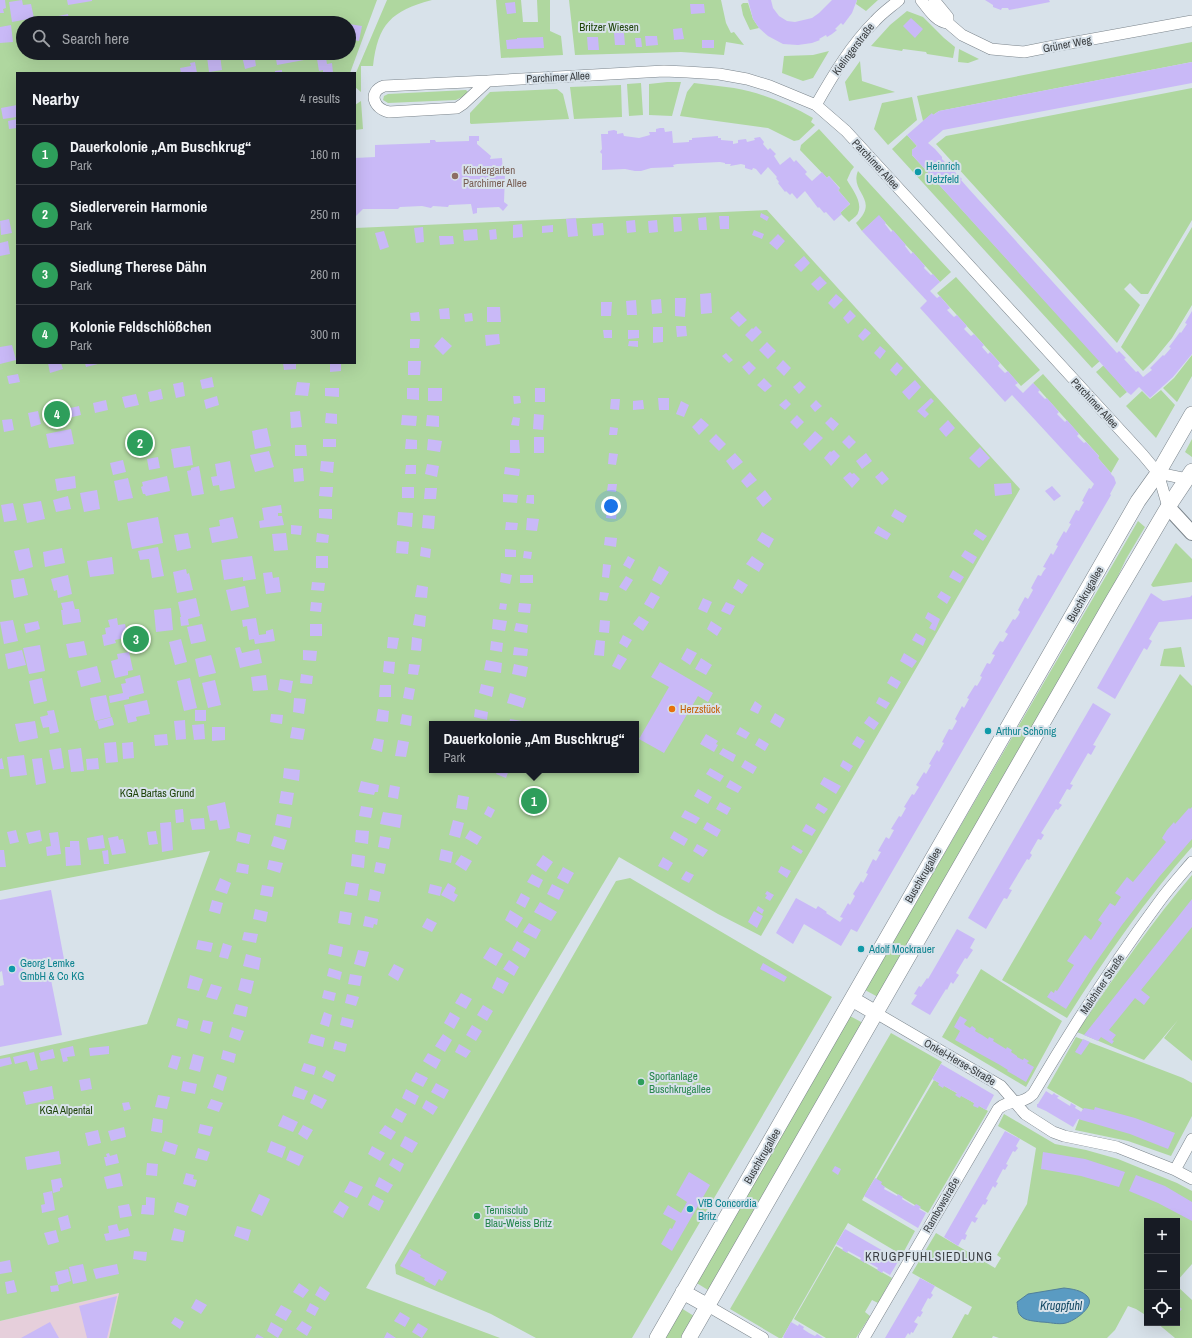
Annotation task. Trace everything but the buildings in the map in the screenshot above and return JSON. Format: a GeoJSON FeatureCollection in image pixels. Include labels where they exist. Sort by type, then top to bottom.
{"type":"FeatureCollection","features":[{"type":"Feature","properties":{"kind":"main road","name":"Buschkrugallee"},"geometry":{"type":"LineString","coordinates":[[657,1338],[1138,501],[1158,473],[1192,414]]}},
{"type":"Feature","properties":{"kind":"main road"},"geometry":{"type":"LineString","coordinates":[[689,1338],[1104,616],[1168,507],[1190,478]]}},
{"type":"Feature","properties":{"kind":"main road"},"geometry":{"type":"LineString","coordinates":[[852,1000],[876,1013]]}},
{"type":"Feature","properties":{"kind":"main road"},"geometry":{"type":"LineString","coordinates":[[683,1292],[708,1306]]}},
{"type":"Feature","properties":{"kind":"street","name":"Kielingerstraße"},"geometry":{"type":"LineString","coordinates":[[816,105],[832,76],[863,34],[875,21],[899,0]]}},
{"type":"Feature","properties":{"kind":"street","name":"Grüner Weg"},"geometry":{"type":"LineString","coordinates":[[921,0],[942,23],[948,23],[962,35],[991,49],[1024,52],[1192,22]]}},
{"type":"Feature","properties":{"kind":"street"},"geometry":{"type":"LineString","coordinates":[[934,0],[948,17],[948,23]]}},
{"type":"Feature","properties":{"kind":"street","name":"Parchimer Allee"},"geometry":{"type":"LineString","coordinates":[[488,81],[457,108],[389,112],[378,108],[374,96],[375,92],[384,86],[644,72],[687,72],[719,74],[747,80],[770,86],[816,105],[846,131],[1116,425],[1158,473],[1168,507],[1192,533]]}},
{"type":"Feature","properties":{"kind":"street"},"geometry":{"type":"LineString","coordinates":[[1158,473],[1190,478]]}},
{"type":"Feature","properties":{"kind":"street","name":"Malchiner Straße"},"geometry":{"type":"LineString","coordinates":[[1014,1102],[1022,1102],[1033,1094],[1074,1025],[1103,981],[1159,901],[1192,862]]}},
{"type":"Feature","properties":{"kind":"street","name":"Onkel-Herse-Straße"},"geometry":{"type":"LineString","coordinates":[[876,1013],[1001,1086],[1030,1118],[1054,1132],[1064,1136],[1117,1147],[1175,1170],[1192,1179]]}},
{"type":"Feature","properties":{"kind":"street","name":"Rambowstraße"},"geometry":{"type":"LineString","coordinates":[[864,1338],[998,1109],[1006,1103],[1014,1102]]}},
{"type":"Feature","properties":{"kind":"street"},"geometry":{"type":"LineString","coordinates":[[1175,1170],[1192,1139]]}},
{"type":"Feature","properties":{"kind":"street"},"geometry":{"type":"LineString","coordinates":[[708,1306],[763,1338]]}},
{"type":"Feature","properties":{"kind":"shaded area"},"geometry":{"type":"Polygon","coordinates":[[[119,1293],[109,1338],[0,1338],[0,1321],[119,1293]]]}},
{"type":"Feature","properties":{"kind":"green space"},"geometry":{"type":"Polygon","coordinates":[[[0,0],[377,0],[356,57],[356,16],[16,16],[16,60],[355,60],[350,72],[16,72],[16,364],[356,364],[356,228],[767,210],[1020,489],[761,936],[718,914],[619,857],[366,1288],[500,1338],[109,1338],[119,1293],[0,1321],[0,1056],[147,1024],[210,851],[0,891],[0,0]]]}},
{"type":"Feature","properties":{"kind":"green space"},"geometry":{"type":"Polygon","coordinates":[[[387,0],[432,0],[406,9],[389,21],[379,40],[373,66],[361,66],[361,92],[356,88],[356,73],[387,0]]]}},
{"type":"Feature","properties":{"kind":"green space"},"geometry":{"type":"Polygon","coordinates":[[[496,0],[521,0],[523,22],[538,22],[537,0],[550,0],[550,31],[561,36],[563,55],[501,58],[496,0]]]}},
{"type":"Feature","properties":{"kind":"green space","name":"Britzer Wiesen"},"geometry":{"type":"Polygon","coordinates":[[[569,0],[721,0],[726,23],[731,33],[734,32],[744,45],[726,42],[724,55],[681,52],[575,55],[569,0]]]}},
{"type":"Feature","properties":{"kind":"green space"},"geometry":{"type":"Polygon","coordinates":[[[857,0],[878,0],[866,11],[856,4],[857,0]]]}},
{"type":"Feature","properties":{"kind":"green space"},"geometry":{"type":"Polygon","coordinates":[[[743,3],[748,3],[753,19],[759,28],[750,30],[743,15],[741,5],[743,3]]]}},
{"type":"Feature","properties":{"kind":"green space"},"geometry":{"type":"Polygon","coordinates":[[[907,11],[923,17],[955,47],[953,58],[927,54],[926,52],[903,49],[902,51],[871,46],[890,25],[907,11]]]}},
{"type":"Feature","properties":{"kind":"green space"},"geometry":{"type":"Polygon","coordinates":[[[1192,42],[1192,62],[939,111],[923,121],[917,96],[1192,42]]]}},
{"type":"Feature","properties":{"kind":"green space"},"geometry":{"type":"Polygon","coordinates":[[[959,49],[979,59],[968,63],[958,62],[959,49]]]}},
{"type":"Feature","properties":{"kind":"green space"},"geometry":{"type":"Polygon","coordinates":[[[829,51],[813,78],[803,81],[782,73],[784,56],[813,55],[829,51]]]}},
{"type":"Feature","properties":{"kind":"green space"},"geometry":{"type":"Polygon","coordinates":[[[860,61],[862,81],[895,92],[849,101],[845,82],[860,61]]]}},
{"type":"Feature","properties":{"kind":"green space"},"geometry":{"type":"Polygon","coordinates":[[[681,82],[672,116],[649,115],[649,84],[681,82]]]}},
{"type":"Feature","properties":{"kind":"green space"},"geometry":{"type":"Polygon","coordinates":[[[641,83],[643,115],[629,116],[627,84],[641,83]]]}},
{"type":"Feature","properties":{"kind":"green space"},"geometry":{"type":"Polygon","coordinates":[[[694,83],[734,88],[765,96],[813,118],[811,122],[815,125],[799,140],[794,141],[768,128],[680,116],[687,92],[694,83]]]}},
{"type":"Feature","properties":{"kind":"green space"},"geometry":{"type":"Polygon","coordinates":[[[621,85],[622,117],[574,119],[570,87],[621,85]]]}},
{"type":"Feature","properties":{"kind":"green space"},"geometry":{"type":"Polygon","coordinates":[[[1192,88],[1192,220],[1148,294],[1141,294],[1130,283],[1124,289],[1140,305],[1117,343],[936,144],[946,136],[1192,88]]]}},
{"type":"Feature","properties":{"kind":"green space"},"geometry":{"type":"Polygon","coordinates":[[[557,89],[563,94],[569,119],[470,123],[470,113],[490,92],[557,89]]]}},
{"type":"Feature","properties":{"kind":"green space"},"geometry":{"type":"Polygon","coordinates":[[[466,90],[468,92],[464,96],[456,100],[388,103],[383,100],[384,96],[388,94],[466,90]]]}},
{"type":"Feature","properties":{"kind":"green space"},"geometry":{"type":"Polygon","coordinates":[[[912,97],[917,120],[888,145],[874,129],[882,103],[912,97]]]}},
{"type":"Feature","properties":{"kind":"green space"},"geometry":{"type":"Polygon","coordinates":[[[361,101],[363,129],[356,130],[356,104],[361,101]]]}},
{"type":"Feature","properties":{"kind":"green space"},"geometry":{"type":"Polygon","coordinates":[[[819,129],[854,167],[847,180],[858,200],[859,209],[857,215],[849,222],[840,213],[850,204],[838,190],[840,188],[829,176],[827,178],[800,150],[801,145],[819,129]]]}},
{"type":"Feature","properties":{"kind":"green space"},"geometry":{"type":"Polygon","coordinates":[[[907,135],[917,146],[912,150],[912,155],[1100,361],[1092,368],[892,149],[907,135]]]}},
{"type":"Feature","properties":{"kind":"green space"},"geometry":{"type":"Polygon","coordinates":[[[858,171],[951,272],[940,282],[879,216],[862,231],[856,223],[863,215],[866,208],[863,196],[857,185],[856,179],[858,171]]]}},
{"type":"Feature","properties":{"kind":"green space"},"geometry":{"type":"Polygon","coordinates":[[[1192,227],[1192,305],[1172,338],[1143,371],[1121,347],[1192,227]]]}},
{"type":"Feature","properties":{"kind":"green space"},"geometry":{"type":"Polygon","coordinates":[[[956,277],[1040,370],[1021,386],[937,293],[956,277]]]}},
{"type":"Feature","properties":{"kind":"green space"},"geometry":{"type":"Polygon","coordinates":[[[1192,355],[1192,376],[1177,402],[1163,388],[1174,378],[1192,355]]]}},
{"type":"Feature","properties":{"kind":"green space"},"geometry":{"type":"Polygon","coordinates":[[[1104,365],[1127,392],[1120,398],[1096,372],[1104,365]]]}},
{"type":"Feature","properties":{"kind":"green space"},"geometry":{"type":"Polygon","coordinates":[[[1043,374],[1119,459],[1111,473],[1098,458],[1099,456],[1033,383],[1043,374]]]}},
{"type":"Feature","properties":{"kind":"green space"},"geometry":{"type":"Polygon","coordinates":[[[1161,390],[1175,405],[1156,438],[1126,406],[1142,391],[1150,399],[1161,390]]]}},
{"type":"Feature","properties":{"kind":"green space"},"geometry":{"type":"Polygon","coordinates":[[[1192,439],[1192,457],[1185,452],[1192,439]]]}},
{"type":"Feature","properties":{"kind":"green space"},"geometry":{"type":"Polygon","coordinates":[[[1138,521],[1145,527],[1126,559],[1104,606],[878,997],[865,990],[1138,521]]]}},
{"type":"Feature","properties":{"kind":"green space"},"geometry":{"type":"Polygon","coordinates":[[[1176,543],[1192,559],[1192,582],[1153,587],[1151,585],[1176,543]]]}},
{"type":"Feature","properties":{"kind":"green space"},"geometry":{"type":"Polygon","coordinates":[[[1181,647],[1185,667],[1160,666],[1164,649],[1181,647]]]}},
{"type":"Feature","properties":{"kind":"green space"},"geometry":{"type":"Polygon","coordinates":[[[1180,674],[1192,686],[1192,847],[1126,930],[1067,1018],[1002,980],[1180,674]]]}},
{"type":"Feature","properties":{"kind":"green space"},"geometry":{"type":"Polygon","coordinates":[[[1192,875],[1192,1061],[1164,1038],[1178,1020],[1144,1060],[1077,1032],[1147,932],[1192,875]]]}},
{"type":"Feature","properties":{"kind":"green space","name":"Sportanlage Buschkrugallee"},"geometry":{"type":"Polygon","coordinates":[[[630,878],[832,997],[632,1338],[536,1338],[491,1314],[396,1274],[395,1265],[616,881],[630,878]]]}},
{"type":"Feature","properties":{"kind":"green space"},"geometry":{"type":"Polygon","coordinates":[[[981,969],[1062,1021],[1026,1087],[942,1037],[981,969]]]}},
{"type":"Feature","properties":{"kind":"green space"},"geometry":{"type":"Polygon","coordinates":[[[850,1016],[863,1023],[708,1290],[695,1282],[850,1016]]]}},
{"type":"Feature","properties":{"kind":"green space"},"geometry":{"type":"Polygon","coordinates":[[[891,1033],[942,1062],[862,1200],[915,1231],[902,1255],[848,1223],[782,1338],[779,1338],[730,1309],[891,1033]]]}},
{"type":"Feature","properties":{"kind":"green space"},"geometry":{"type":"Polygon","coordinates":[[[1076,1037],[1183,1078],[1192,1083],[1192,1116],[1171,1156],[1128,1141],[1075,1130],[1083,1109],[1047,1088],[1076,1037]]]}},
{"type":"Feature","properties":{"kind":"green space"},"geometry":{"type":"Polygon","coordinates":[[[934,1080],[988,1111],[928,1213],[875,1181],[934,1080]]]}},
{"type":"Feature","properties":{"kind":"green space"},"geometry":{"type":"Polygon","coordinates":[[[1004,1114],[1055,1144],[1086,1150],[1118,1159],[1177,1183],[1192,1191],[1192,1264],[1180,1278],[1180,1218],[1144,1218],[1144,1314],[1128,1306],[1115,1330],[1107,1338],[999,1338],[993,1336],[992,1338],[952,1338],[965,1314],[968,1315],[972,1307],[912,1273],[936,1233],[995,1268],[1001,1258],[997,1255],[1027,1204],[1036,1148],[998,1126],[1004,1114]]]}},
{"type":"Feature","properties":{"kind":"green space"},"geometry":{"type":"Polygon","coordinates":[[[836,1246],[892,1278],[878,1303],[872,1300],[865,1312],[870,1316],[856,1338],[826,1338],[794,1319],[836,1246]]]}},
{"type":"Feature","properties":{"kind":"green space"},"geometry":{"type":"Polygon","coordinates":[[[1180,1289],[1192,1300],[1192,1338],[1175,1338],[1161,1326],[1180,1326],[1180,1289]]]}},
{"type":"Feature","properties":{"kind":"green space"},"geometry":{"type":"Polygon","coordinates":[[[681,1308],[694,1316],[681,1338],[663,1338],[681,1308]]]}},
{"type":"Feature","properties":{"kind":"water","name":"Krugpfuhl"},"geometry":{"type":"Polygon","coordinates":[[[1064,1288],[1082,1292],[1087,1296],[1089,1304],[1079,1316],[1066,1323],[1057,1324],[1025,1319],[1020,1315],[1017,1302],[1028,1294],[1064,1288]]]}},
{"type":"Feature","properties":{"kind":"place","name":"Heinrich Uetzfeld"},"geometry":{"type":"Point","coordinates":[918,172]}},
{"type":"Feature","properties":{"kind":"place","name":"Kindergarten Parchimer Allee"},"geometry":{"type":"Point","coordinates":[455,176]}},
{"type":"Feature","properties":{"kind":"place","name":"Kolonie Feldschlößchen"},"geometry":{"type":"Point","coordinates":[57,414]}},
{"type":"Feature","properties":{"kind":"place","name":"Siedlerverein Harmonie"},"geometry":{"type":"Point","coordinates":[140,443]}},
{"type":"Feature","properties":{"kind":"place","name":"Siedlung Therese Dähn"},"geometry":{"type":"Point","coordinates":[136,639]}},
{"type":"Feature","properties":{"kind":"place","name":"Herzstück"},"geometry":{"type":"Point","coordinates":[672,709]}},
{"type":"Feature","properties":{"kind":"place","name":"Arthur Schönig"},"geometry":{"type":"Point","coordinates":[988,731]}},
{"type":"Feature","properties":{"kind":"place","name":"Dauerkolonie „Am Buschkrug“"},"geometry":{"type":"Point","coordinates":[534,801]}},
{"type":"Feature","properties":{"kind":"place","name":"Adolf Mockrauer"},"geometry":{"type":"Point","coordinates":[861,949]}},
{"type":"Feature","properties":{"kind":"place","name":"Georg Lemke GmbH & Co KG"},"geometry":{"type":"Point","coordinates":[12,969]}},
{"type":"Feature","properties":{"kind":"place","name":"Sportanlage Buschkrugallee"},"geometry":{"type":"Point","coordinates":[641,1082]}},
{"type":"Feature","properties":{"kind":"place","name":"VfB Concordia Britz"},"geometry":{"type":"Point","coordinates":[690,1209]}},
{"type":"Feature","properties":{"kind":"place","name":"Tennisclub Blau-Weiss Britz"},"geometry":{"type":"Point","coordinates":[477,1216]}},
{"type":"Feature","properties":{"kind":"district","name":"KRUGPFUHLSIEDLUNG"},"geometry":{"type":"Point","coordinates":[929,1257]}},
{"type":"Feature","properties":{"kind":"park label","name":"KGA Bartas Grund"},"geometry":{"type":"Point","coordinates":[157,793]}},
{"type":"Feature","properties":{"kind":"park label","name":"KGA Alpental"},"geometry":{"type":"Point","coordinates":[66,1110]}}]}
